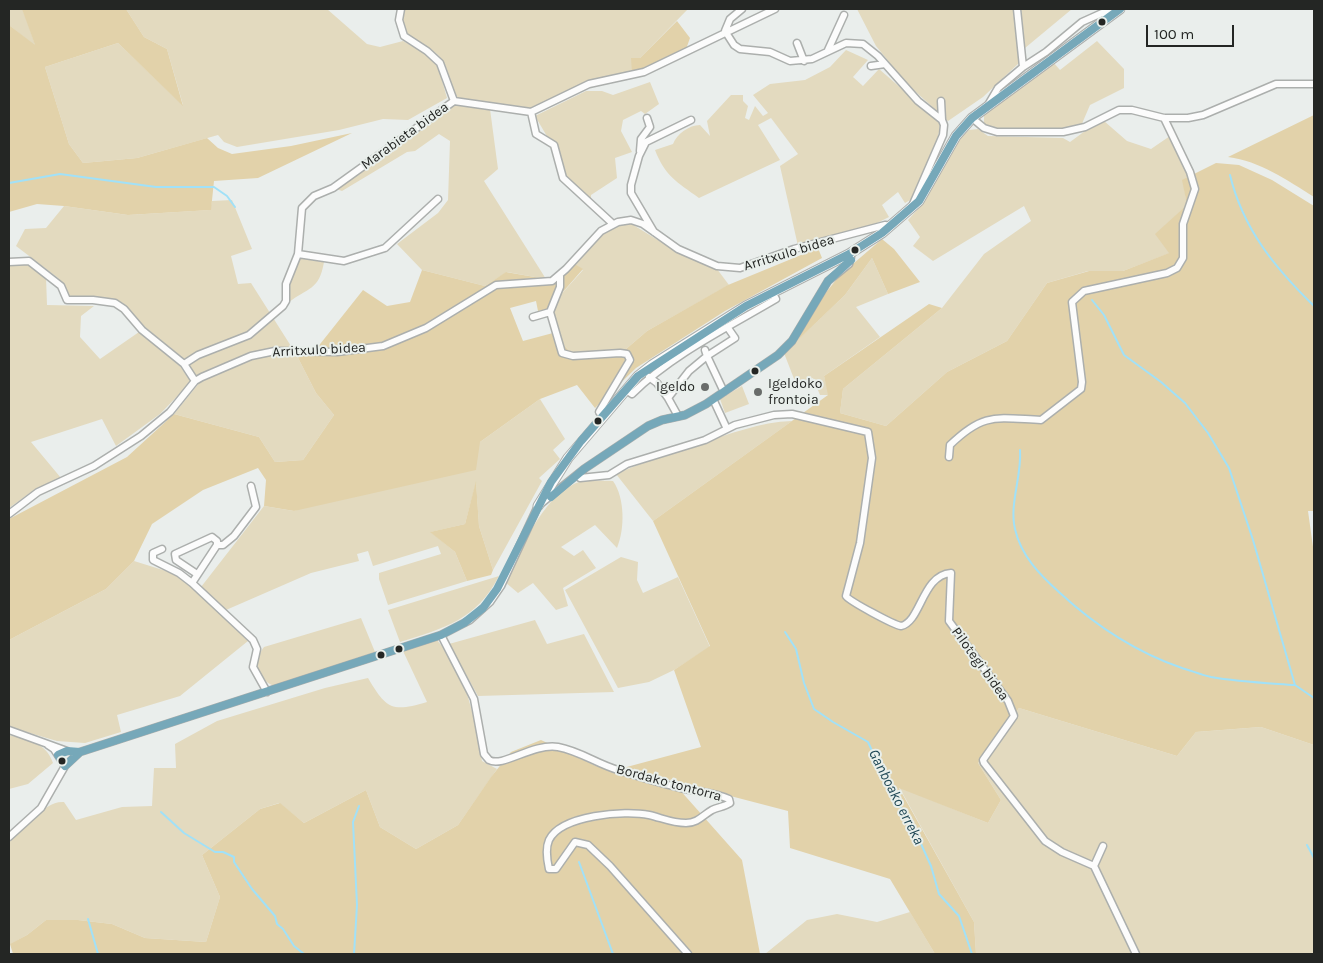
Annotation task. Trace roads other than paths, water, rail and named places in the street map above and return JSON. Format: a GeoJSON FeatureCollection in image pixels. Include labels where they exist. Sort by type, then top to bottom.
{"type":"FeatureCollection","features":[{"type":"Feature","properties":{"kind":"street"},"geometry":{"type":"LineString","coordinates":[[400,9],[399,20],[404,36],[427,51],[440,63],[454,101]]}},
{"type":"Feature","properties":{"kind":"street"},"geometry":{"type":"LineString","coordinates":[[725,31],[730,19],[742,9]]}},
{"type":"Feature","properties":{"kind":"street"},"geometry":{"type":"LineString","coordinates":[[603,417],[599,412],[630,360],[626,354],[620,352],[573,356],[562,353],[550,312],[560,287],[560,276],[601,231],[613,224],[563,178],[554,145],[536,134],[532,112],[589,84],[644,72],[725,31],[775,9]]}},
{"type":"Feature","properties":{"kind":"street"},"geometry":{"type":"LineString","coordinates":[[1017,9],[1023,67]]}},
{"type":"Feature","properties":{"kind":"street"},"geometry":{"type":"LineString","coordinates":[[988,104],[998,88],[1082,22],[1102,13],[1117,11]]}},
{"type":"Feature","properties":{"kind":"street"},"geometry":{"type":"LineString","coordinates":[[9,730],[67,751],[80,752],[441,635],[470,620],[490,602],[501,586],[538,506],[558,472],[626,390],[652,365],[772,292],[849,254],[890,226],[920,200],[956,136],[972,118],[988,104],[1117,11]]}},
{"type":"Feature","properties":{"kind":"street"},"geometry":{"type":"LineString","coordinates":[[827,50],[844,15]]}},
{"type":"Feature","properties":{"kind":"street"},"geometry":{"type":"LineString","coordinates":[[725,31],[734,45],[740,49],[770,52],[790,61],[804,61],[838,45],[855,42],[868,47],[918,100],[942,120]]}},
{"type":"Feature","properties":{"kind":"street"},"geometry":{"type":"LineString","coordinates":[[797,43],[804,61]]}},
{"type":"Feature","properties":{"kind":"street"},"geometry":{"type":"LineString","coordinates":[[871,66],[886,64]]}},
{"type":"Feature","properties":{"kind":"street"},"geometry":{"type":"LineString","coordinates":[[972,118],[977,124],[990,131],[1017,133],[1075,131],[1123,110],[1178,119],[1203,115],[1276,84],[1314,84]]}},
{"type":"Feature","properties":{"kind":"street","name":"Marabieta bidea"},"geometry":{"type":"LineString","coordinates":[[184,364],[198,355],[249,335],[283,306],[286,302],[286,284],[298,254],[302,208],[314,196],[332,188],[454,101],[532,112]]}},
{"type":"Feature","properties":{"kind":"street"},"geometry":{"type":"LineString","coordinates":[[911,208],[942,135],[944,125],[941,101]]}},
{"type":"Feature","properties":{"kind":"street"},"geometry":{"type":"LineString","coordinates":[[647,118],[650,127],[641,139],[631,193],[654,232]]}},
{"type":"Feature","properties":{"kind":"street"},"geometry":{"type":"LineString","coordinates":[[949,457],[950,445],[966,428],[991,418],[1040,420],[1081,389],[1082,382],[1072,302],[1084,291],[1167,273],[1177,268],[1183,258],[1183,224],[1195,189],[1190,172],[1164,118]]}},
{"type":"Feature","properties":{"kind":"street"},"geometry":{"type":"LineString","coordinates":[[639,156],[646,142],[691,120]]}},
{"type":"Feature","properties":{"kind":"street"},"geometry":{"type":"LineString","coordinates":[[298,254],[344,261],[386,248],[438,199]]}},
{"type":"Feature","properties":{"kind":"street","name":"Arritxulo bidea"},"geometry":{"type":"LineString","coordinates":[[613,224],[631,220],[654,232],[678,249],[717,266],[740,268],[794,249],[885,224],[890,226]]}},
{"type":"Feature","properties":{"kind":"street"},"geometry":{"type":"LineString","coordinates":[[538,506],[577,475],[648,426],[690,412],[724,392],[778,355],[792,341],[828,281],[851,260],[849,254]]}},
{"type":"Feature","properties":{"kind":"street"},"geometry":{"type":"LineString","coordinates":[[9,262],[28,261],[61,286],[67,300],[114,303],[124,309],[142,330],[184,364],[195,382]]}},
{"type":"Feature","properties":{"kind":"street","name":"Arritxulo bidea"},"geometry":{"type":"LineString","coordinates":[[9,514],[38,492],[94,466],[141,436],[170,412],[195,382],[251,356],[275,351],[337,352],[384,346],[426,328],[496,284],[552,281],[560,276]]}},
{"type":"Feature","properties":{"kind":"street"},"geometry":{"type":"LineString","coordinates":[[626,390],[632,394],[649,377],[776,299],[772,292]]}},
{"type":"Feature","properties":{"kind":"street"},"geometry":{"type":"LineString","coordinates":[[533,317],[550,312]]}},
{"type":"Feature","properties":{"kind":"street"},"geometry":{"type":"LineString","coordinates":[[668,398],[706,353],[735,338],[728,328]]}},
{"type":"Feature","properties":{"kind":"street"},"geometry":{"type":"LineString","coordinates":[[706,353],[724,392]]}},
{"type":"Feature","properties":{"kind":"street"},"geometry":{"type":"LineString","coordinates":[[649,377],[657,383],[678,416]]}},
{"type":"Feature","properties":{"kind":"street"},"geometry":{"type":"LineString","coordinates":[[577,475],[580,478],[609,475],[627,464],[705,440],[727,429],[713,399]]}},
{"type":"Feature","properties":{"kind":"street","name":"Pilotegi bidea"},"geometry":{"type":"LineString","coordinates":[[727,429],[774,415],[792,414],[868,432],[872,458],[860,543],[846,596],[858,606],[901,626],[910,622],[924,594],[932,585],[944,575],[951,573],[949,621],[1008,701],[1014,716],[982,760],[1045,841],[1062,852],[1094,866]]}},
{"type":"Feature","properties":{"kind":"street"},"geometry":{"type":"LineString","coordinates":[[558,472],[561,479],[567,484]]}},
{"type":"Feature","properties":{"kind":"street"},"geometry":{"type":"LineString","coordinates":[[192,583],[217,544],[227,542],[256,507],[251,486]]}},
{"type":"Feature","properties":{"kind":"street"},"geometry":{"type":"LineString","coordinates":[[197,574],[176,560],[175,554],[212,537],[217,544]]}},
{"type":"Feature","properties":{"kind":"street"},"geometry":{"type":"LineString","coordinates":[[162,548],[153,553],[153,560],[179,573],[192,583],[256,644],[253,667],[268,692]]}},
{"type":"Feature","properties":{"kind":"street","name":"Bordako tontorra"},"geometry":{"type":"LineString","coordinates":[[441,635],[474,699],[484,754],[494,763],[501,763],[532,749],[545,746],[581,753],[597,764],[730,799],[730,803],[726,806],[713,810],[702,819],[688,823],[670,822],[648,815],[604,816],[564,824],[549,839],[546,855],[549,869],[556,869],[575,842],[588,845],[610,866],[688,954]]}},
{"type":"Feature","properties":{"kind":"street"},"geometry":{"type":"LineString","coordinates":[[45,743],[54,749],[65,766]]}},
{"type":"Feature","properties":{"kind":"street"},"geometry":{"type":"LineString","coordinates":[[58,755],[67,751]]}},
{"type":"Feature","properties":{"kind":"street"},"geometry":{"type":"LineString","coordinates":[[9,837],[41,808],[65,766],[80,752]]}},
{"type":"Feature","properties":{"kind":"street"},"geometry":{"type":"LineString","coordinates":[[1103,846],[1094,866],[1136,954]]}},
{"type":"Feature","properties":{"kind":"waterway"},"geometry":{"type":"LineString","coordinates":[[9,183],[60,174],[156,187],[214,187],[227,196],[235,207]]}},
{"type":"Feature","properties":{"kind":"waterway"},"geometry":{"type":"LineString","coordinates":[[1230,175],[1243,213],[1262,246],[1286,277],[1314,306]]}},
{"type":"Feature","properties":{"kind":"waterway"},"geometry":{"type":"LineString","coordinates":[[1092,300],[1104,315],[1124,355],[1161,382],[1185,403],[1208,433],[1229,468],[1253,540],[1295,685]]}},
{"type":"Feature","properties":{"kind":"waterway"},"geometry":{"type":"LineString","coordinates":[[1020,450],[1014,500],[1015,529],[1018,539],[1032,564],[1039,572],[1088,617],[1132,646],[1182,668],[1221,679],[1295,685]]}},
{"type":"Feature","properties":{"kind":"waterway","name":"Ganboako erreka"},"geometry":{"type":"LineString","coordinates":[[785,632],[796,649],[804,683],[814,709],[868,742],[890,790],[917,835],[931,866],[939,894],[959,916],[972,954]]}},
{"type":"Feature","properties":{"kind":"waterway"},"geometry":{"type":"LineString","coordinates":[[1295,685],[1314,698]]}},
{"type":"Feature","properties":{"kind":"waterway"},"geometry":{"type":"LineString","coordinates":[[354,954],[357,905],[353,822],[359,806]]}},
{"type":"Feature","properties":{"kind":"waterway"},"geometry":{"type":"LineString","coordinates":[[161,812],[184,833],[215,852],[223,852],[234,857],[234,862],[252,889],[275,916],[277,924],[283,929],[294,946],[304,954]]}},
{"type":"Feature","properties":{"kind":"waterway"},"geometry":{"type":"LineString","coordinates":[[1307,845],[1314,858]]}},
{"type":"Feature","properties":{"kind":"waterway"},"geometry":{"type":"LineString","coordinates":[[579,862],[613,954]]}},
{"type":"Feature","properties":{"kind":"waterway"},"geometry":{"type":"LineString","coordinates":[[88,919],[98,954]]}},
{"type":"Feature","properties":{"kind":"place","name":"Igeldo"},"geometry":{"type":"Point","coordinates":[705,387]}},
{"type":"Feature","properties":{"kind":"place","name":"Igeldoko frontoia"},"geometry":{"type":"Point","coordinates":[758,392]}}]}
